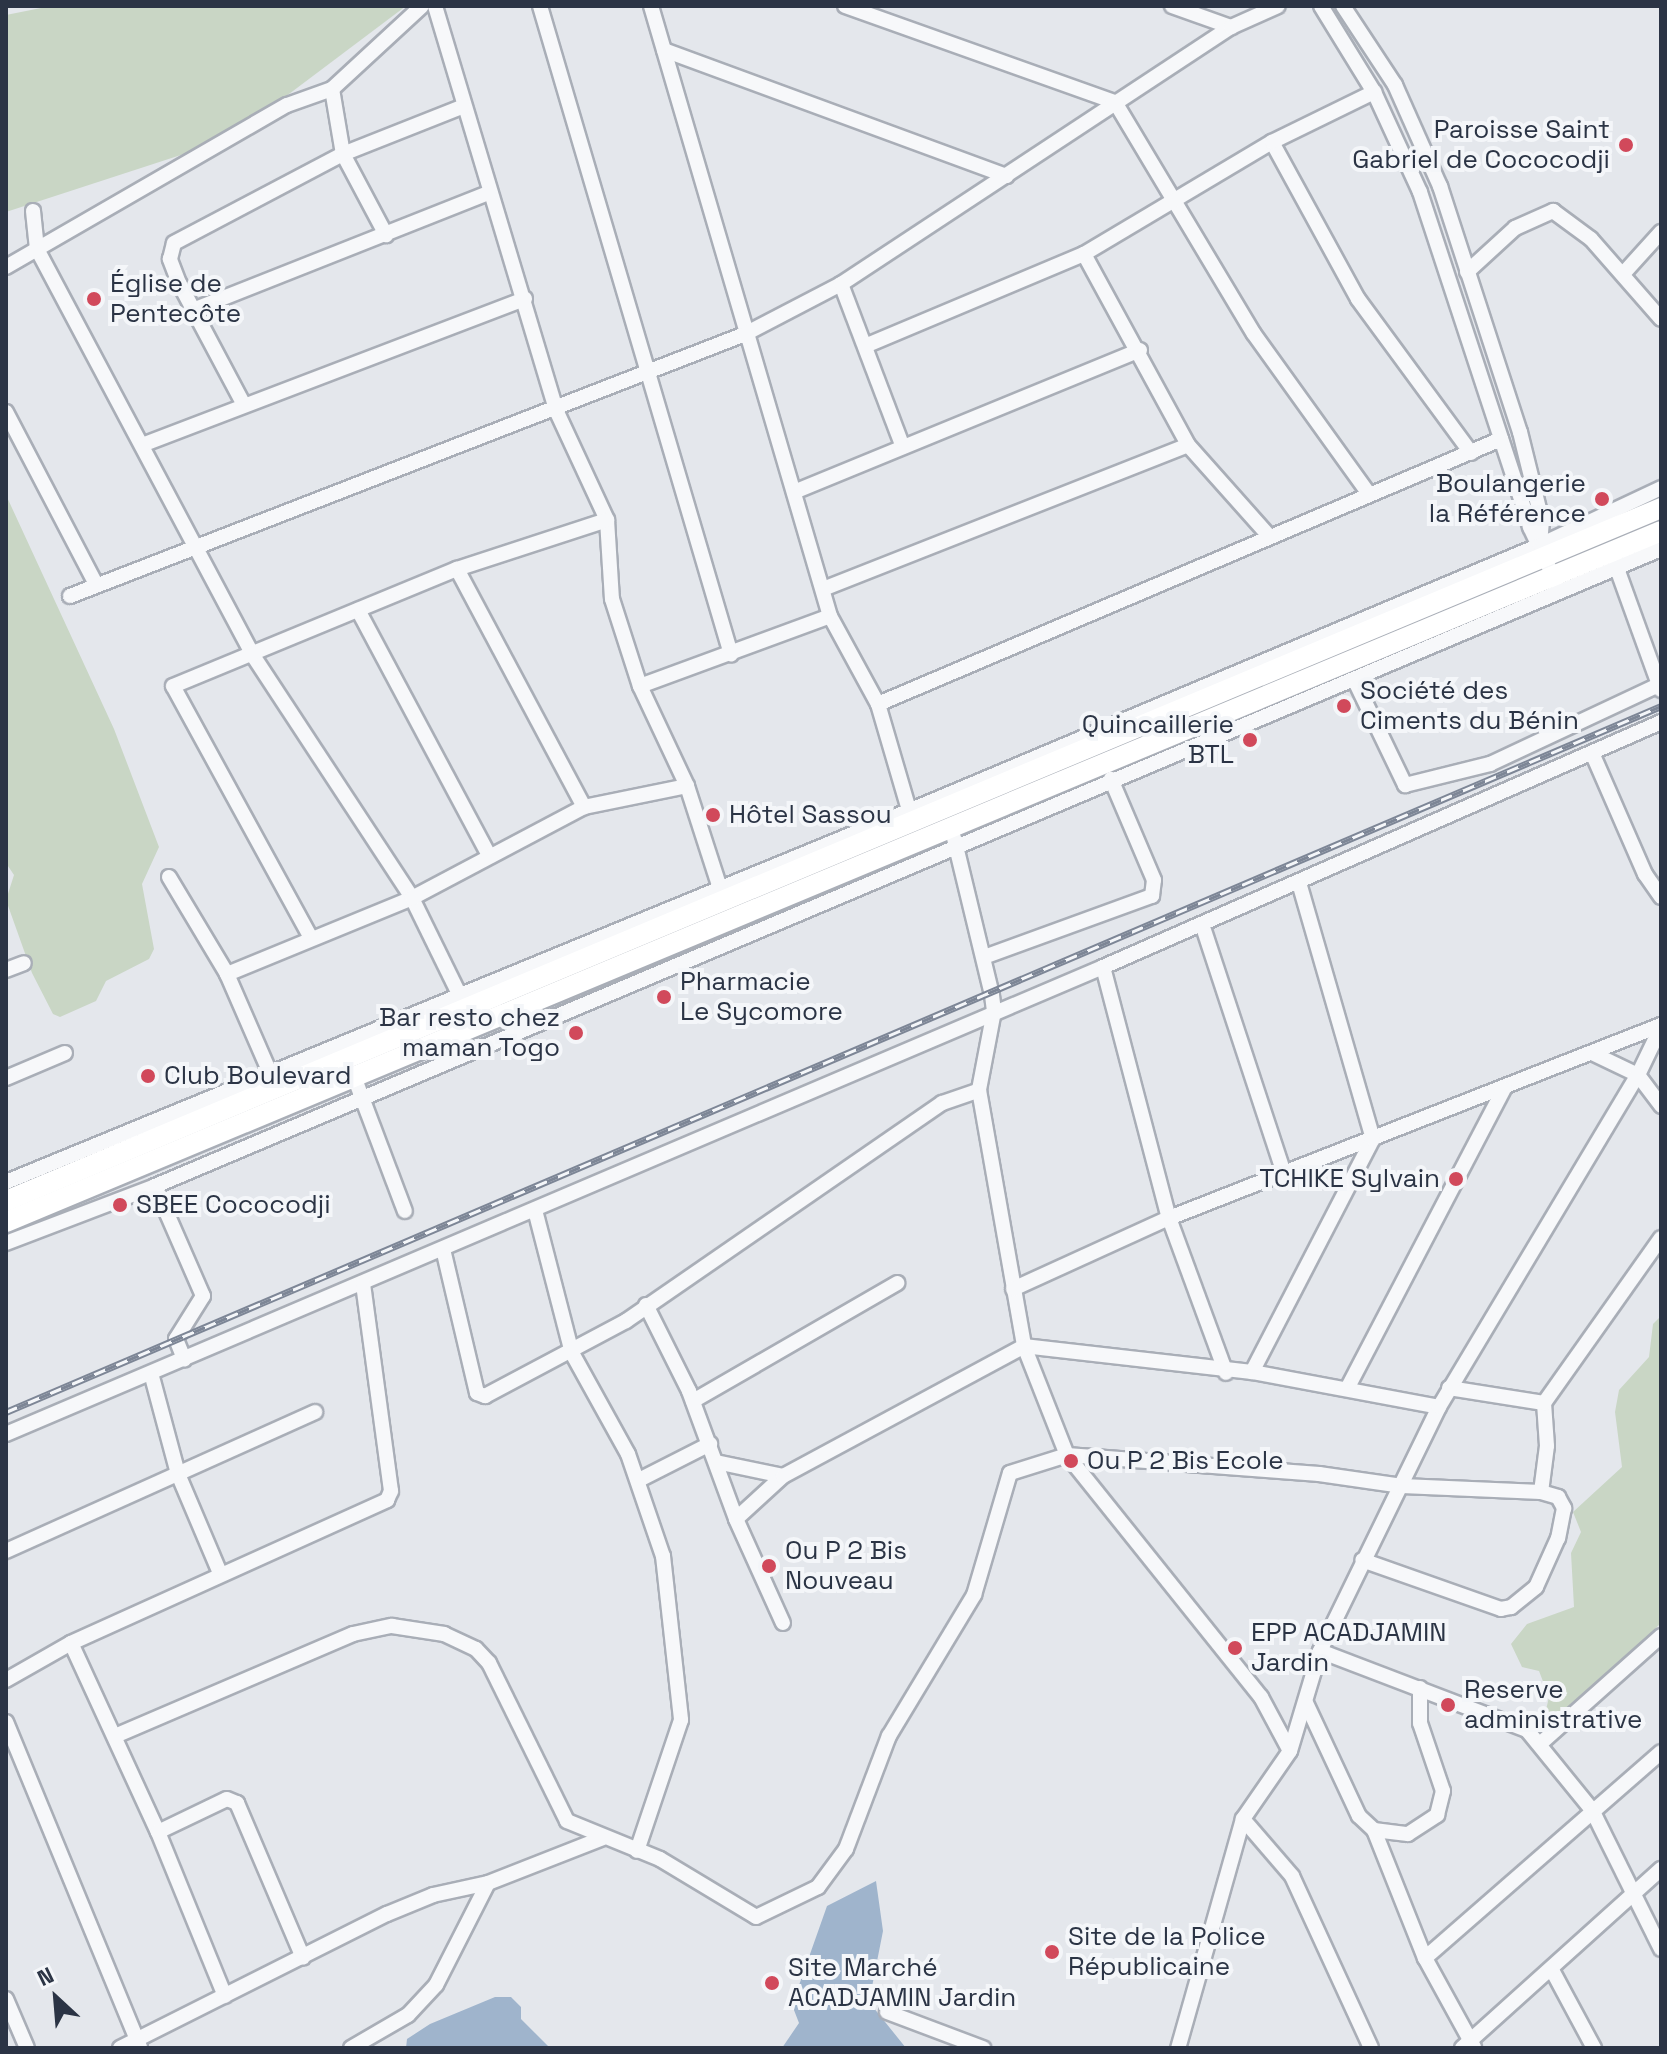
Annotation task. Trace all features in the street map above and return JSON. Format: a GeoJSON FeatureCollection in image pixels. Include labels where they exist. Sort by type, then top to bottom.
{"type":"FeatureCollection","features":[{"type":"Feature","properties":{"kind":"highway"},"geometry":{"type":"LineString","coordinates":[[6,1201],[1542,551],[1600,534],[1661,508]]}},
{"type":"Feature","properties":{"kind":"highway"},"geometry":{"type":"LineString","coordinates":[[6,1222],[358,1088],[1556,582],[1614,561],[1661,531]]}},
{"type":"Feature","properties":{"kind":"street"},"geometry":{"type":"LineString","coordinates":[[6,267],[287,105],[332,89],[422,6]]}},
{"type":"Feature","properties":{"kind":"street"},"geometry":{"type":"LineString","coordinates":[[435,6],[556,410],[607,520],[612,599],[640,686],[687,786],[720,888]]}},
{"type":"Feature","properties":{"kind":"street"},"geometry":{"type":"LineString","coordinates":[[540,6],[731,654]]}},
{"type":"Feature","properties":{"kind":"street"},"geometry":{"type":"LineString","coordinates":[[651,6],[830,616],[878,704],[909,810]]}},
{"type":"Feature","properties":{"kind":"street"},"geometry":{"type":"LineString","coordinates":[[1172,6],[1231,27]]}},
{"type":"Feature","properties":{"kind":"street"},"geometry":{"type":"LineString","coordinates":[[70,596],[197,544],[556,410],[745,334],[841,284],[1231,27],[1278,6]]}},
{"type":"Feature","properties":{"kind":"street"},"geometry":{"type":"LineString","coordinates":[[1290,1751],[1261,1697],[1067,1455],[1024,1346],[979,1090],[994,1011],[954,837],[1111,779],[1354,679],[1556,582],[1501,439],[1420,192],[1374,92],[1321,6]]}},
{"type":"Feature","properties":{"kind":"street"},"geometry":{"type":"LineString","coordinates":[[1343,6],[1395,85],[1440,186],[1520,432],[1542,521],[1542,551]]}},
{"type":"Feature","properties":{"kind":"street"},"geometry":{"type":"LineString","coordinates":[[853,7],[1115,102],[1254,334],[1369,494]]}},
{"type":"Feature","properties":{"kind":"street"},"geometry":{"type":"LineString","coordinates":[[664,50],[1007,176]]}},
{"type":"Feature","properties":{"kind":"street"},"geometry":{"type":"LineString","coordinates":[[332,89],[343,154],[386,235]]}},
{"type":"Feature","properties":{"kind":"street"},"geometry":{"type":"LineString","coordinates":[[865,346],[1084,254],[1272,142],[1374,92]]}},
{"type":"Feature","properties":{"kind":"street"},"geometry":{"type":"LineString","coordinates":[[244,405],[193,310],[170,259],[174,243],[343,154],[464,106]]}},
{"type":"Feature","properties":{"kind":"street"},"geometry":{"type":"LineString","coordinates":[[1272,142],[1358,299],[1471,453]]}},
{"type":"Feature","properties":{"kind":"street"},"geometry":{"type":"LineString","coordinates":[[193,310],[489,193]]}},
{"type":"Feature","properties":{"kind":"street"},"geometry":{"type":"LineString","coordinates":[[33,211],[37,249],[197,544],[252,654],[412,898],[460,996]]}},
{"type":"Feature","properties":{"kind":"street"},"geometry":{"type":"LineString","coordinates":[[1467,272],[1515,228],[1553,211],[1580,229],[1661,319]]}},
{"type":"Feature","properties":{"kind":"street"},"geometry":{"type":"LineString","coordinates":[[1623,274],[1661,232]]}},
{"type":"Feature","properties":{"kind":"street"},"geometry":{"type":"LineString","coordinates":[[1084,254],[1140,350],[1188,445],[1270,537]]}},
{"type":"Feature","properties":{"kind":"street"},"geometry":{"type":"LineString","coordinates":[[841,284],[903,447]]}},
{"type":"Feature","properties":{"kind":"street"},"geometry":{"type":"LineString","coordinates":[[142,445],[525,299]]}},
{"type":"Feature","properties":{"kind":"street"},"geometry":{"type":"LineString","coordinates":[[794,492],[1140,350]]}},
{"type":"Feature","properties":{"kind":"street"},"geometry":{"type":"LineString","coordinates":[[6,412],[96,584]]}},
{"type":"Feature","properties":{"kind":"street"},"geometry":{"type":"LineString","coordinates":[[878,704],[1501,439]]}},
{"type":"Feature","properties":{"kind":"street"},"geometry":{"type":"LineString","coordinates":[[823,589],[1188,445]]}},
{"type":"Feature","properties":{"kind":"street"},"geometry":{"type":"LineString","coordinates":[[6,1182],[1542,551],[1661,488]]}},
{"type":"Feature","properties":{"kind":"street"},"geometry":{"type":"LineString","coordinates":[[311,938],[173,686],[457,569],[607,520]]}},
{"type":"Feature","properties":{"kind":"street"},"geometry":{"type":"LineString","coordinates":[[1354,679],[1405,785],[1490,764],[1660,687],[1614,561],[1600,534]]}},
{"type":"Feature","properties":{"kind":"street"},"geometry":{"type":"LineString","coordinates":[[1614,561],[1661,549]]}},
{"type":"Feature","properties":{"kind":"street"},"geometry":{"type":"LineString","coordinates":[[457,569],[584,807]]}},
{"type":"Feature","properties":{"kind":"street"},"geometry":{"type":"LineString","coordinates":[[358,610],[489,855]]}},
{"type":"Feature","properties":{"kind":"street"},"geometry":{"type":"LineString","coordinates":[[640,686],[830,616]]}},
{"type":"Feature","properties":{"kind":"street"},"geometry":{"type":"LineString","coordinates":[[6,1434],[1103,967],[1593,755],[1661,722]]}},
{"type":"Feature","properties":{"kind":"street"},"geometry":{"type":"LineString","coordinates":[[1593,755],[1645,874],[1661,897]]}},
{"type":"Feature","properties":{"kind":"street"},"geometry":{"type":"LineString","coordinates":[[984,957],[1152,896],[1154,880],[1111,779]]}},
{"type":"Feature","properties":{"kind":"street"},"geometry":{"type":"LineString","coordinates":[[227,974],[412,898],[584,807],[687,786]]}},
{"type":"Feature","properties":{"kind":"street"},"geometry":{"type":"LineString","coordinates":[[169,877],[227,974],[270,1073]]}},
{"type":"Feature","properties":{"kind":"street"},"geometry":{"type":"LineString","coordinates":[[1252,1372],[1373,1139],[1299,882]]}},
{"type":"Feature","properties":{"kind":"street"},"geometry":{"type":"LineString","coordinates":[[1202,924],[1284,1173]]}},
{"type":"Feature","properties":{"kind":"street"},"geometry":{"type":"LineString","coordinates":[[6,970],[24,963]]}},
{"type":"Feature","properties":{"kind":"street"},"geometry":{"type":"LineString","coordinates":[[1103,967],[1169,1218],[1226,1373]]}},
{"type":"Feature","properties":{"kind":"street"},"geometry":{"type":"LineString","coordinates":[[1013,1289],[1169,1218],[1661,1026]]}},
{"type":"Feature","properties":{"kind":"street"},"geometry":{"type":"LineString","coordinates":[[1178,2048],[1243,1819],[1290,1751],[1320,1651],[1362,1560],[1449,1388],[1638,1075],[1661,1026]]}},
{"type":"Feature","properties":{"kind":"street"},"geometry":{"type":"LineString","coordinates":[[6,1078],[65,1053]]}},
{"type":"Feature","properties":{"kind":"street"},"geometry":{"type":"LineString","coordinates":[[1592,1053],[1638,1075],[1661,1106]]}},
{"type":"Feature","properties":{"kind":"street"},"geometry":{"type":"LineString","coordinates":[[6,1243],[155,1186],[358,1088],[405,1211]]}},
{"type":"Feature","properties":{"kind":"street"},"geometry":{"type":"LineString","coordinates":[[1348,1387],[1504,1088]]}},
{"type":"Feature","properties":{"kind":"street"},"geometry":{"type":"LineString","coordinates":[[443,1249],[477,1393],[485,1396],[572,1353],[942,1103],[979,1090]]}},
{"type":"Feature","properties":{"kind":"street"},"geometry":{"type":"LineString","coordinates":[[155,1186],[203,1296],[176,1339],[184,1359]]}},
{"type":"Feature","properties":{"kind":"street"},"geometry":{"type":"LineString","coordinates":[[535,1210],[572,1353],[639,1480],[661,1545],[668,1630],[682,1694],[680,1727],[637,1851]]}},
{"type":"Feature","properties":{"kind":"street"},"geometry":{"type":"LineString","coordinates":[[1541,1492],[1547,1446],[1544,1403],[1661,1238]]}},
{"type":"Feature","properties":{"kind":"street"},"geometry":{"type":"LineString","coordinates":[[6,1680],[71,1643],[390,1496],[363,1283]]}},
{"type":"Feature","properties":{"kind":"street"},"geometry":{"type":"LineString","coordinates":[[693,1401],[897,1283]]}},
{"type":"Feature","properties":{"kind":"street"},"geometry":{"type":"LineString","coordinates":[[646,1305],[693,1401],[736,1519],[783,1623]]}},
{"type":"Feature","properties":{"kind":"street"},"geometry":{"type":"LineString","coordinates":[[736,1519],[783,1476],[1024,1346],[1226,1373],[1252,1372],[1348,1387],[1439,1407]]}},
{"type":"Feature","properties":{"kind":"street"},"geometry":{"type":"LineString","coordinates":[[151,1373],[178,1474],[220,1573]]}},
{"type":"Feature","properties":{"kind":"street"},"geometry":{"type":"LineString","coordinates":[[1449,1388],[1544,1403]]}},
{"type":"Feature","properties":{"kind":"street"},"geometry":{"type":"LineString","coordinates":[[6,1551],[315,1412]]}},
{"type":"Feature","properties":{"kind":"street"},"geometry":{"type":"LineString","coordinates":[[639,1480],[710,1444]]}},
{"type":"Feature","properties":{"kind":"street"},"geometry":{"type":"LineString","coordinates":[[115,1736],[353,1634],[419,1627],[476,1649],[489,1663],[567,1821],[697,1880],[747,1916],[769,1915],[818,1887],[846,1849],[889,1736],[974,1595],[1010,1473],[1067,1455],[1319,1474],[1402,1486],[1541,1492],[1562,1501],[1558,1538],[1536,1587],[1511,1607],[1501,1609],[1362,1560]]}},
{"type":"Feature","properties":{"kind":"street"},"geometry":{"type":"LineString","coordinates":[[716,1462],[783,1476]]}},
{"type":"Feature","properties":{"kind":"street"},"geometry":{"type":"LineString","coordinates":[[1541,1743],[1661,1636]]}},
{"type":"Feature","properties":{"kind":"street"},"geometry":{"type":"LineString","coordinates":[[71,1643],[158,1832],[225,1996]]}},
{"type":"Feature","properties":{"kind":"street"},"geometry":{"type":"LineString","coordinates":[[1320,1651],[1509,1720],[1541,1743],[1592,1810],[1661,1949]]}},
{"type":"Feature","properties":{"kind":"street"},"geometry":{"type":"LineString","coordinates":[[1374,1830],[1396,1834],[1421,1830],[1442,1805],[1443,1791],[1420,1723],[1420,1688]]}},
{"type":"Feature","properties":{"kind":"street"},"geometry":{"type":"LineString","coordinates":[[1306,1703],[1345,1792],[1374,1830],[1425,1958],[1469,2045],[1661,1869]]}},
{"type":"Feature","properties":{"kind":"street"},"geometry":{"type":"LineString","coordinates":[[6,1722],[138,2044]]}},
{"type":"Feature","properties":{"kind":"street"},"geometry":{"type":"LineString","coordinates":[[1425,1958],[1661,1752]]}},
{"type":"Feature","properties":{"kind":"street"},"geometry":{"type":"LineString","coordinates":[[158,1832],[227,1799],[237,1803],[303,1958]]}},
{"type":"Feature","properties":{"kind":"street"},"geometry":{"type":"LineString","coordinates":[[1243,1819],[1292,1876],[1371,2048]]}},
{"type":"Feature","properties":{"kind":"street"},"geometry":{"type":"LineString","coordinates":[[120,2048],[138,2044],[225,1996],[433,1895],[488,1883],[603,1838]]}},
{"type":"Feature","properties":{"kind":"street"},"geometry":{"type":"LineString","coordinates":[[351,2048],[408,2015],[436,1985],[488,1883]]}},
{"type":"Feature","properties":{"kind":"street"},"geometry":{"type":"LineString","coordinates":[[1552,1970],[1594,2048]]}},
{"type":"Feature","properties":{"kind":"street"},"geometry":{"type":"LineString","coordinates":[[6,1999],[27,2048]]}},
{"type":"Feature","properties":{"kind":"street"},"geometry":{"type":"LineString","coordinates":[[887,2012],[983,2048]]}},
{"type":"Feature","properties":{"kind":"green space"},"geometry":{"type":"Polygon","coordinates":[[[51,6],[406,6],[289,94],[187,153],[6,212],[6,15],[51,6]]]}},
{"type":"Feature","properties":{"kind":"green space"},"geometry":{"type":"Polygon","coordinates":[[[6,495],[114,729],[159,847],[142,884],[154,949],[149,959],[106,981],[96,1001],[60,1017],[53,1014],[32,973],[6,900],[14,875],[6,863],[6,495]]]}},
{"type":"Feature","properties":{"kind":"green space"},"geometry":{"type":"Polygon","coordinates":[[[1661,1316],[1661,1623],[1550,1731],[1543,1723],[1549,1697],[1539,1671],[1522,1667],[1511,1644],[1527,1624],[1574,1607],[1571,1553],[1581,1532],[1573,1512],[1622,1467],[1615,1412],[1619,1390],[1649,1357],[1653,1324],[1661,1316]]]}},
{"type":"Feature","properties":{"kind":"water"},"geometry":{"type":"Polygon","coordinates":[[[876,1881],[883,1931],[869,2002],[906,2048],[782,2048],[799,2023],[792,2005],[827,1906],[876,1881]]]}},
{"type":"Feature","properties":{"kind":"water"},"geometry":{"type":"Polygon","coordinates":[[[495,1997],[511,1997],[521,2007],[521,2019],[550,2048],[406,2048],[407,2039],[430,2024],[495,1997]]]}},
{"type":"Feature","properties":{"kind":"railway"},"geometry":{"type":"LineString","coordinates":[[6,1412],[1661,706]]}},
{"type":"Feature","properties":{"kind":"place","name":"Paroisse Saint Gabriel de Cococodji"},"geometry":{"type":"Point","coordinates":[1626,145]}},
{"type":"Feature","properties":{"kind":"place","name":"Église de Pentecôte"},"geometry":{"type":"Point","coordinates":[94,299]}},
{"type":"Feature","properties":{"kind":"place","name":"Boulangerie la Référence"},"geometry":{"type":"Point","coordinates":[1602,499]}},
{"type":"Feature","properties":{"kind":"place","name":"Société des Ciments du Bénin"},"geometry":{"type":"Point","coordinates":[1344,706]}},
{"type":"Feature","properties":{"kind":"place","name":"Quincaillerie BTL"},"geometry":{"type":"Point","coordinates":[1250,740]}},
{"type":"Feature","properties":{"kind":"place","name":"Hôtel Sassou"},"geometry":{"type":"Point","coordinates":[713,815]}},
{"type":"Feature","properties":{"kind":"place","name":"Pharmacie Le Sycomore"},"geometry":{"type":"Point","coordinates":[664,997]}},
{"type":"Feature","properties":{"kind":"place","name":"Bar resto chez maman Togo"},"geometry":{"type":"Point","coordinates":[576,1033]}},
{"type":"Feature","properties":{"kind":"place","name":"Club Boulevard"},"geometry":{"type":"Point","coordinates":[148,1076]}},
{"type":"Feature","properties":{"kind":"place","name":"TCHIKE Sylvain"},"geometry":{"type":"Point","coordinates":[1456,1179]}},
{"type":"Feature","properties":{"kind":"place","name":"SBEE Cococodji"},"geometry":{"type":"Point","coordinates":[120,1205]}},
{"type":"Feature","properties":{"kind":"place","name":"Ou P 2 Bis Ecole"},"geometry":{"type":"Point","coordinates":[1071,1461]}},
{"type":"Feature","properties":{"kind":"place","name":"Ou P 2 Bis Nouveau"},"geometry":{"type":"Point","coordinates":[769,1566]}},
{"type":"Feature","properties":{"kind":"place","name":"EPP ACADJAMIN Jardin"},"geometry":{"type":"Point","coordinates":[1235,1648]}},
{"type":"Feature","properties":{"kind":"place","name":"Reserve administrative"},"geometry":{"type":"Point","coordinates":[1448,1705]}},
{"type":"Feature","properties":{"kind":"place","name":"Site de la Police Républicaine"},"geometry":{"type":"Point","coordinates":[1052,1952]}},
{"type":"Feature","properties":{"kind":"place","name":"Site Marché ACADJAMIN Jardin"},"geometry":{"type":"Point","coordinates":[772,1983]}}]}
